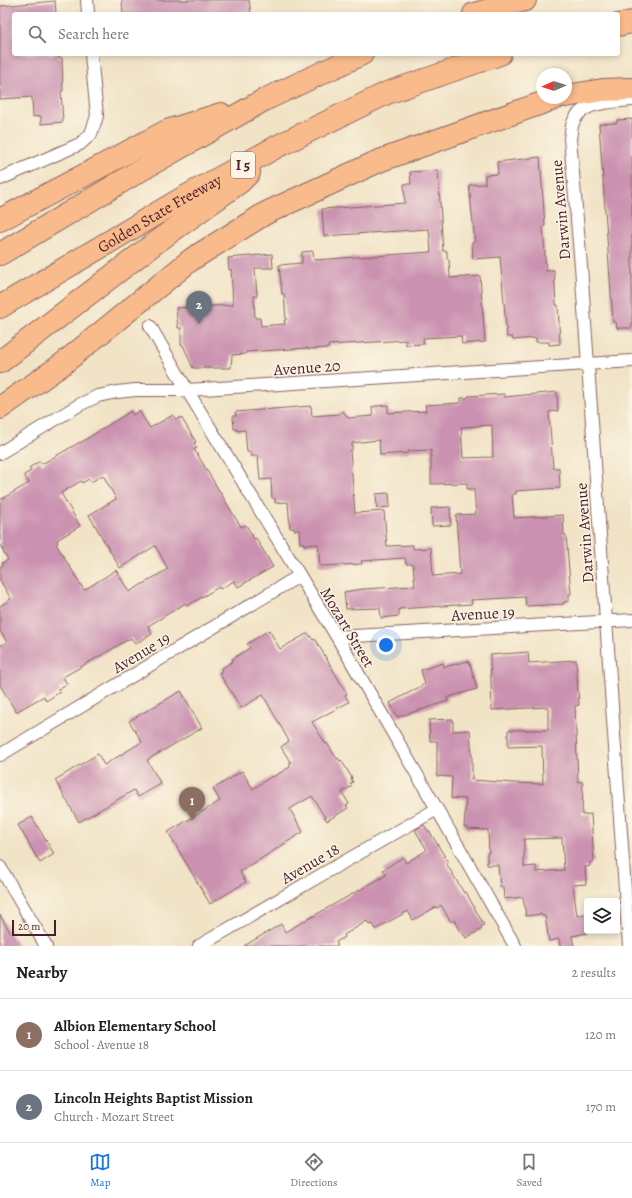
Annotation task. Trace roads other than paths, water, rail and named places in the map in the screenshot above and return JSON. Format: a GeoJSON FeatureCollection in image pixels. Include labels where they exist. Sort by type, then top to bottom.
{"type":"FeatureCollection","features":[{"type":"Feature","properties":{"kind":"highway"},"geometry":{"type":"LineString","coordinates":[[481,12],[525,0]]}},
{"type":"Feature","properties":{"kind":"highway"},"geometry":{"type":"LineString","coordinates":[[620,25],[632,22]]}},
{"type":"Feature","properties":{"kind":"highway"},"geometry":{"type":"LineString","coordinates":[[0,254],[264,100],[358,56]]}},
{"type":"Feature","properties":{"kind":"highway","name":"Golden State Freeway"},"geometry":{"type":"LineString","coordinates":[[0,307],[181,199],[280,145],[387,93],[494,56]]}},
{"type":"Feature","properties":{"kind":"highway"},"geometry":{"type":"LineString","coordinates":[[572,95],[603,90],[632,89]]}},
{"type":"Feature","properties":{"kind":"highway"},"geometry":{"type":"LineString","coordinates":[[0,220],[167,131],[264,100]]}},
{"type":"Feature","properties":{"kind":"highway"},"geometry":{"type":"LineString","coordinates":[[0,408],[60,366],[192,259],[266,213],[378,161],[539,104]]}},
{"type":"Feature","properties":{"kind":"highway"},"geometry":{"type":"LineString","coordinates":[[0,362],[155,243],[240,182],[280,145]]}},
{"type":"Feature","properties":{"kind":"street"},"geometry":{"type":"LineString","coordinates":[[87,0],[88,12]]}},
{"type":"Feature","properties":{"kind":"street"},"geometry":{"type":"LineString","coordinates":[[0,179],[80,144],[91,134],[97,116],[91,56]]}},
{"type":"Feature","properties":{"kind":"street","name":"Darwin Avenue"},"geometry":{"type":"LineString","coordinates":[[629,946],[570,138],[571,126],[574,119],[583,110],[591,106],[632,100]]}},
{"type":"Feature","properties":{"kind":"street","name":"Mozart Street"},"geometry":{"type":"LineString","coordinates":[[150,326],[187,390],[337,637],[515,946]]}},
{"type":"Feature","properties":{"kind":"street","name":"Avenue 20"},"geometry":{"type":"LineString","coordinates":[[0,454],[79,405],[98,396],[117,392],[136,390],[187,390],[632,361]]}},
{"type":"Feature","properties":{"kind":"street","name":"Avenue 19"},"geometry":{"type":"LineString","coordinates":[[0,755],[299,576]]}},
{"type":"Feature","properties":{"kind":"street","name":"Avenue 19"},"geometry":{"type":"LineString","coordinates":[[337,637],[632,620]]}},
{"type":"Feature","properties":{"kind":"street","name":"Avenue 18"},"geometry":{"type":"LineString","coordinates":[[199,946],[328,870],[437,809]]}},
{"type":"Feature","properties":{"kind":"street"},"geometry":{"type":"LineString","coordinates":[[0,867],[46,946]]}},
{"type":"Feature","properties":{"kind":"place","name":"Lincoln Heights Baptist Mission"},"geometry":{"type":"Point","coordinates":[199,324]}},
{"type":"Feature","properties":{"kind":"place","name":"Albion Elementary School"},"geometry":{"type":"Point","coordinates":[192,820]}}]}
